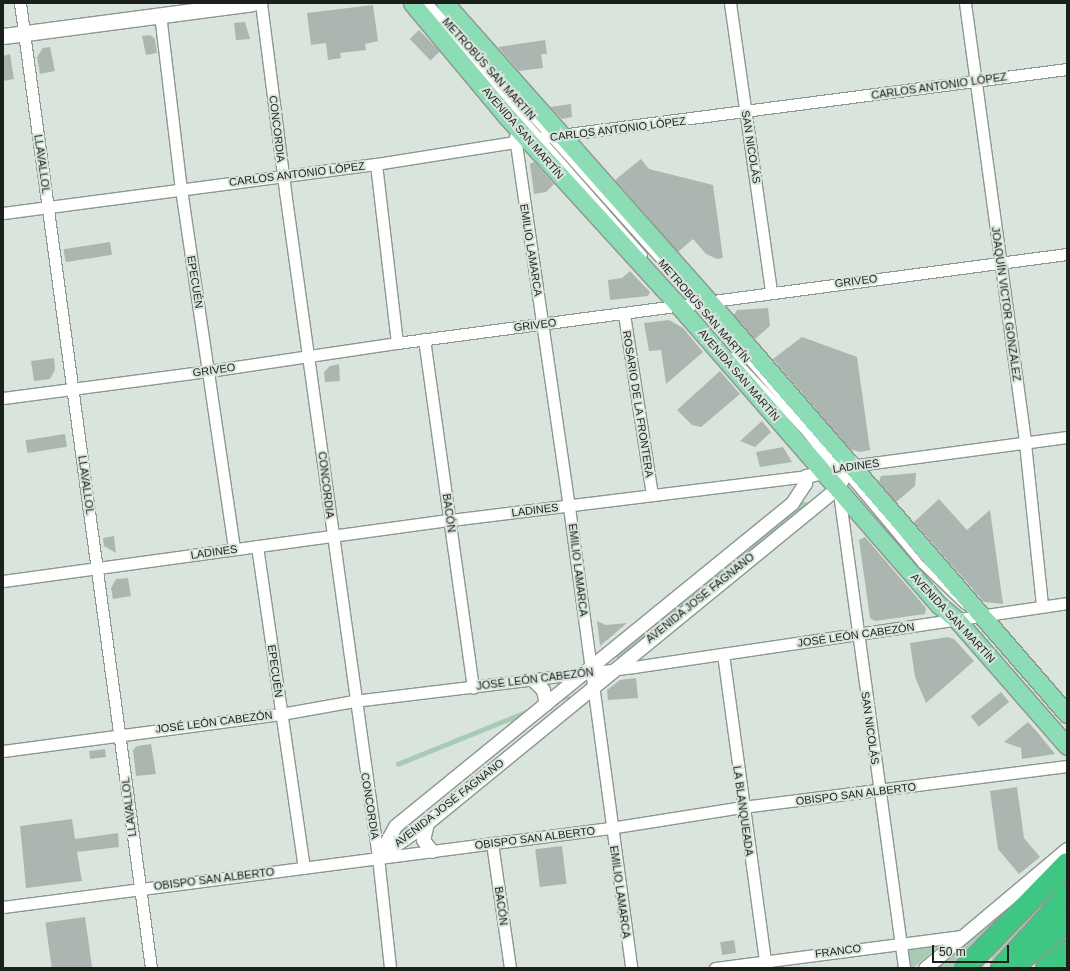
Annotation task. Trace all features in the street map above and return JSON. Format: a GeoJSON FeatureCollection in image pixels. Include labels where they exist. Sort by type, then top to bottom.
{"type":"FeatureCollection","features":[{"type":"Feature","properties":{"kind":"highway"},"geometry":{"type":"LineString","coordinates":[[964,968],[992,942],[1067,863]]}},
{"type":"Feature","properties":{"kind":"highway"},"geometry":{"type":"LineString","coordinates":[[1001,968],[1051,913],[1067,891]]}},
{"type":"Feature","properties":{"kind":"highway"},"geometry":{"type":"LineString","coordinates":[[1012,968],[1067,922]]}},
{"type":"Feature","properties":{"kind":"highway"},"geometry":{"type":"LineString","coordinates":[[981,968],[992,942]]}},
{"type":"Feature","properties":{"kind":"highway"},"geometry":{"type":"LineString","coordinates":[[1046,968],[1067,950]]}},
{"type":"Feature","properties":{"kind":"main road"},"geometry":{"type":"LineString","coordinates":[[3,36],[252,3]]}},
{"type":"Feature","properties":{"kind":"main road","name":"AVENIDA SAN MARTÍN"},"geometry":{"type":"LineString","coordinates":[[412,3],[516,126],[539,139],[690,302],[839,474],[959,588],[980,616],[1067,714]]}},
{"type":"Feature","properties":{"kind":"main road","name":"AVENIDA SAN MARTÍN"},"geometry":{"type":"LineString","coordinates":[[445,3],[539,139],[690,302],[839,474],[939,606],[957,620],[1067,746]]}},
{"type":"Feature","properties":{"kind":"street","name":"LLAVALLOL"},"geometry":{"type":"LineString","coordinates":[[20,3],[121,734],[139,889],[151,968]]}},
{"type":"Feature","properties":{"kind":"street","name":"CONCORDIA"},"geometry":{"type":"LineString","coordinates":[[261,3],[282,176],[309,356],[354,701],[378,857],[390,968]]}},
{"type":"Feature","properties":{"kind":"street","name":"SAN NICOLÁS"},"geometry":{"type":"LineString","coordinates":[[730,3],[771,292]]}},
{"type":"Feature","properties":{"kind":"street","name":"JOAQUÍN VICTOR GONZÁLEZ"},"geometry":{"type":"LineString","coordinates":[[965,3],[1025,443],[1042,606]]}},
{"type":"Feature","properties":{"kind":"street","name":"EPECUÉN"},"geometry":{"type":"LineString","coordinates":[[160,14],[181,189],[234,549]]}},
{"type":"Feature","properties":{"kind":"street","name":"CARLOS ANTONIO LÓPEZ"},"geometry":{"type":"LineString","coordinates":[[3,213],[376,164],[539,139],[746,113],[1067,69]]}},
{"type":"Feature","properties":{"kind":"street","name":"EMILIO LAMARCA"},"geometry":{"type":"LineString","coordinates":[[539,139],[543,324],[569,507],[588,671],[593,687],[610,828],[631,968]]}},
{"type":"Feature","properties":{"kind":"street"},"geometry":{"type":"LineString","coordinates":[[376,164],[397,343]]}},
{"type":"Feature","properties":{"kind":"street","name":"GRIVEO"},"geometry":{"type":"LineString","coordinates":[[3,398],[209,371],[424,339],[624,314],[690,302],[1067,254]]}},
{"type":"Feature","properties":{"kind":"street","name":"ROSARIO DE LA FRONTERA"},"geometry":{"type":"LineString","coordinates":[[624,314],[652,495]]}},
{"type":"Feature","properties":{"kind":"street","name":"BACÓN"},"geometry":{"type":"LineString","coordinates":[[424,339],[473,688]]}},
{"type":"Feature","properties":{"kind":"street","name":"LADINES"},"geometry":{"type":"LineString","coordinates":[[3,581],[450,520],[569,507],[806,476],[839,474],[1067,437]]}},
{"type":"Feature","properties":{"kind":"street","name":"SAN NICOLÁS"},"geometry":{"type":"LineString","coordinates":[[839,474],[857,635],[904,968]]}},
{"type":"Feature","properties":{"kind":"street","name":"AVENIDA JOSÉ FAGNANO"},"geometry":{"type":"LineString","coordinates":[[378,857],[426,823],[593,687],[839,474]]}},
{"type":"Feature","properties":{"kind":"street","name":"AVENIDA JOSÉ FAGNANO"},"geometry":{"type":"LineString","coordinates":[[378,857],[395,826],[414,809],[588,671],[792,503],[805,483],[806,476]]}},
{"type":"Feature","properties":{"kind":"street","name":"EPECUÉN"},"geometry":{"type":"LineString","coordinates":[[257,546],[304,868]]}},
{"type":"Feature","properties":{"kind":"street","name":"JOSÉ LEÓN CABEZÓN"},"geometry":{"type":"LineString","coordinates":[[3,751],[121,734],[281,714],[354,701],[473,688],[588,671],[613,670],[1067,603]]}},
{"type":"Feature","properties":{"kind":"street","name":"LA BLANQUEADA"},"geometry":{"type":"LineString","coordinates":[[723,654],[742,807],[765,964]]}},
{"type":"Feature","properties":{"kind":"street"},"geometry":{"type":"LineString","coordinates":[[533,680],[543,690],[546,704]]}},
{"type":"Feature","properties":{"kind":"street","name":"OBISPO SAN ALBERTO"},"geometry":{"type":"LineString","coordinates":[[3,907],[610,828],[742,807],[878,792],[1067,766]]}},
{"type":"Feature","properties":{"kind":"street"},"geometry":{"type":"LineString","coordinates":[[414,809],[426,823],[423,840],[432,851]]}},
{"type":"Feature","properties":{"kind":"street","name":"BACÓN"},"geometry":{"type":"LineString","coordinates":[[492,843],[510,968]]}},
{"type":"Feature","properties":{"kind":"street"},"geometry":{"type":"LineString","coordinates":[[925,968],[1067,849]]}},
{"type":"Feature","properties":{"kind":"street","name":"FRANCO"},"geometry":{"type":"LineString","coordinates":[[714,968],[765,964],[962,936]]}},
{"type":"Feature","properties":{"kind":"lane","name":"METROBÚS SAN MARTÍN"},"geometry":{"type":"LineString","coordinates":[[423,3],[539,139],[650,262]]}},
{"type":"Feature","properties":{"kind":"lane","name":"METROBÚS SAN MARTÍN"},"geometry":{"type":"LineString","coordinates":[[430,3],[539,139]]}},
{"type":"Feature","properties":{"kind":"lane"},"geometry":{"type":"LineString","coordinates":[[839,474],[854,496]]}},
{"type":"Feature","properties":{"kind":"lane"},"geometry":{"type":"LineString","coordinates":[[868,512],[928,581]]}},
{"type":"Feature","properties":{"kind":"lane"},"geometry":{"type":"LineString","coordinates":[[948,604],[957,620]]}},
{"type":"Feature","properties":{"kind":"green space"},"geometry":{"type":"Polygon","coordinates":[[[800,501],[809,503],[655,630],[653,625],[800,501]]]}},
{"type":"Feature","properties":{"kind":"green space"},"geometry":{"type":"Polygon","coordinates":[[[644,632],[647,635],[618,659],[616,656],[644,632]]]}},
{"type":"Feature","properties":{"kind":"green space"},"geometry":{"type":"Polygon","coordinates":[[[568,693],[570,698],[397,767],[396,763],[568,693]]]}},
{"type":"Feature","properties":{"kind":"green space"},"geometry":{"type":"Polygon","coordinates":[[[1067,877],[1021,933],[990,962],[996,948],[1067,877]]]}},
{"type":"Feature","properties":{"kind":"green space"},"geometry":{"type":"Polygon","coordinates":[[[1037,883],[1012,913],[954,968],[935,968],[1037,883]]]}},
{"type":"Feature","properties":{"kind":"green space"},"geometry":{"type":"Polygon","coordinates":[[[939,946],[913,968],[911,968],[907,952],[909,948],[939,946]]]}},
{"type":"Feature","properties":{"kind":"building"},"geometry":{"type":"Polygon","coordinates":[[[373,5],[378,41],[365,44],[366,50],[340,53],[341,58],[328,60],[326,43],[311,45],[307,13],[373,5]]]}},
{"type":"Feature","properties":{"kind":"building"},"geometry":{"type":"Polygon","coordinates":[[[245,22],[250,39],[236,40],[234,23],[245,22]]]}},
{"type":"Feature","properties":{"kind":"building"},"geometry":{"type":"Polygon","coordinates":[[[419,30],[440,52],[430,61],[410,39],[419,30]]]}},
{"type":"Feature","properties":{"kind":"building"},"geometry":{"type":"Polygon","coordinates":[[[150,35],[155,39],[157,53],[146,55],[142,36],[150,35]]]}},
{"type":"Feature","properties":{"kind":"building"},"geometry":{"type":"Polygon","coordinates":[[[545,40],[547,54],[541,54],[543,68],[519,71],[498,47],[545,40]]]}},
{"type":"Feature","properties":{"kind":"building"},"geometry":{"type":"Polygon","coordinates":[[[50,47],[55,71],[40,74],[37,57],[43,48],[50,47]]]}},
{"type":"Feature","properties":{"kind":"building"},"geometry":{"type":"Polygon","coordinates":[[[10,54],[14,79],[3,81],[3,56],[10,54]]]}},
{"type":"Feature","properties":{"kind":"building"},"geometry":{"type":"Polygon","coordinates":[[[571,104],[572,117],[562,119],[550,107],[571,104]]]}},
{"type":"Feature","properties":{"kind":"building"},"geometry":{"type":"Polygon","coordinates":[[[641,159],[649,169],[713,185],[723,258],[717,259],[706,254],[693,239],[678,252],[615,180],[641,159]]]}},
{"type":"Feature","properties":{"kind":"building"},"geometry":{"type":"Polygon","coordinates":[[[534,162],[554,184],[546,192],[534,194],[530,164],[534,162]]]}},
{"type":"Feature","properties":{"kind":"building"},"geometry":{"type":"Polygon","coordinates":[[[110,242],[112,255],[66,262],[64,249],[110,242]]]}},
{"type":"Feature","properties":{"kind":"building"},"geometry":{"type":"Polygon","coordinates":[[[630,271],[650,292],[648,296],[610,300],[608,280],[622,278],[630,271]]]}},
{"type":"Feature","properties":{"kind":"building"},"geometry":{"type":"Polygon","coordinates":[[[768,308],[770,326],[755,339],[734,315],[737,310],[768,308]]]}},
{"type":"Feature","properties":{"kind":"building"},"geometry":{"type":"Polygon","coordinates":[[[669,320],[683,328],[703,352],[666,384],[661,350],[649,351],[644,323],[669,320]]]}},
{"type":"Feature","properties":{"kind":"building"},"geometry":{"type":"Polygon","coordinates":[[[802,337],[857,357],[870,450],[860,452],[850,449],[773,359],[802,337]]]}},
{"type":"Feature","properties":{"kind":"building"},"geometry":{"type":"Polygon","coordinates":[[[54,358],[55,370],[50,379],[34,381],[31,361],[54,358]]]}},
{"type":"Feature","properties":{"kind":"building"},"geometry":{"type":"Polygon","coordinates":[[[339,364],[340,381],[325,382],[324,372],[330,366],[339,364]]]}},
{"type":"Feature","properties":{"kind":"building"},"geometry":{"type":"Polygon","coordinates":[[[720,371],[740,394],[701,427],[692,425],[677,410],[720,371]]]}},
{"type":"Feature","properties":{"kind":"building"},"geometry":{"type":"Polygon","coordinates":[[[762,421],[771,432],[755,447],[740,441],[762,421]]]}},
{"type":"Feature","properties":{"kind":"building"},"geometry":{"type":"Polygon","coordinates":[[[65,434],[67,447],[28,453],[25,440],[65,434]]]}},
{"type":"Feature","properties":{"kind":"building"},"geometry":{"type":"Polygon","coordinates":[[[783,447],[792,462],[760,467],[756,452],[783,447]]]}},
{"type":"Feature","properties":{"kind":"building"},"geometry":{"type":"Polygon","coordinates":[[[916,473],[915,486],[896,502],[879,482],[881,476],[916,473]]]}},
{"type":"Feature","properties":{"kind":"building"},"geometry":{"type":"Polygon","coordinates":[[[939,499],[967,530],[990,510],[1003,604],[984,602],[914,522],[939,499]]]}},
{"type":"Feature","properties":{"kind":"building"},"geometry":{"type":"Polygon","coordinates":[[[114,536],[116,553],[104,546],[103,538],[114,536]]]}},
{"type":"Feature","properties":{"kind":"building"},"geometry":{"type":"Polygon","coordinates":[[[865,537],[926,608],[925,614],[875,621],[870,618],[859,540],[865,537]]]}},
{"type":"Feature","properties":{"kind":"building"},"geometry":{"type":"Polygon","coordinates":[[[128,578],[131,596],[113,599],[111,588],[116,579],[128,578]]]}},
{"type":"Feature","properties":{"kind":"building"},"geometry":{"type":"Polygon","coordinates":[[[597,621],[606,625],[627,623],[600,646],[597,621]]]}},
{"type":"Feature","properties":{"kind":"building"},"geometry":{"type":"Polygon","coordinates":[[[948,637],[954,639],[974,661],[926,703],[915,677],[910,643],[948,637]]]}},
{"type":"Feature","properties":{"kind":"building"},"geometry":{"type":"Polygon","coordinates":[[[636,678],[638,698],[608,700],[607,690],[620,680],[636,678]]]}},
{"type":"Feature","properties":{"kind":"building"},"geometry":{"type":"Polygon","coordinates":[[[1001,692],[1009,702],[979,727],[971,717],[1001,692]]]}},
{"type":"Feature","properties":{"kind":"building"},"geometry":{"type":"Polygon","coordinates":[[[1028,722],[1055,754],[1022,759],[1021,748],[1004,742],[1028,722]]]}},
{"type":"Feature","properties":{"kind":"building"},"geometry":{"type":"Polygon","coordinates":[[[151,744],[156,774],[136,776],[133,750],[137,746],[151,744]]]}},
{"type":"Feature","properties":{"kind":"building"},"geometry":{"type":"Polygon","coordinates":[[[105,749],[106,757],[90,759],[89,751],[105,749]]]}},
{"type":"Feature","properties":{"kind":"building"},"geometry":{"type":"Polygon","coordinates":[[[1017,787],[1024,838],[1040,857],[1019,874],[998,849],[990,791],[1017,787]]]}},
{"type":"Feature","properties":{"kind":"building"},"geometry":{"type":"Polygon","coordinates":[[[72,819],[75,839],[118,833],[119,847],[77,852],[82,881],[26,888],[20,826],[72,819]]]}},
{"type":"Feature","properties":{"kind":"building"},"geometry":{"type":"Polygon","coordinates":[[[562,846],[567,884],[540,887],[535,849],[562,846]]]}},
{"type":"Feature","properties":{"kind":"building"},"geometry":{"type":"Polygon","coordinates":[[[85,917],[92,968],[52,968],[45,923],[85,917]]]}},
{"type":"Feature","properties":{"kind":"building"},"geometry":{"type":"Polygon","coordinates":[[[734,940],[736,953],[722,955],[720,942],[734,940]]]}}]}
